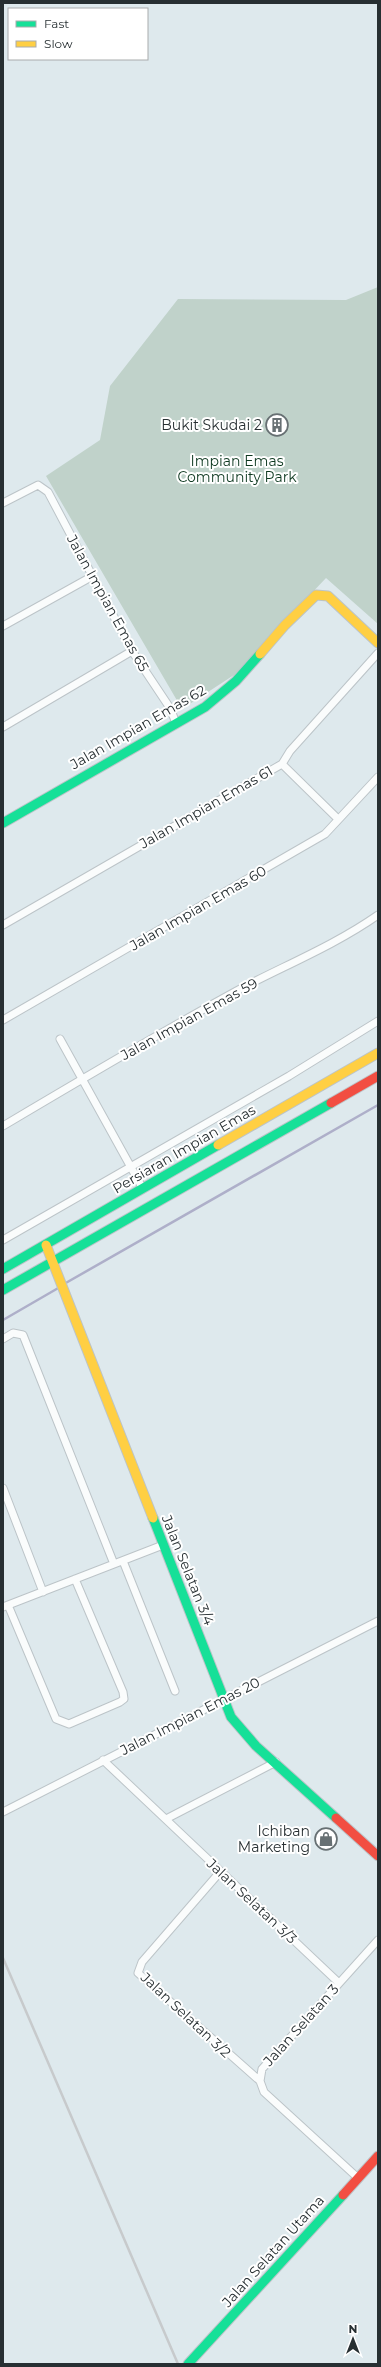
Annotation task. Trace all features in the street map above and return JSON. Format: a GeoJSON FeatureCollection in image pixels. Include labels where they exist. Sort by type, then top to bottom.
{"type":"FeatureCollection","features":[{"type":"Feature","properties":{"kind":"street","name":"Jalan Impian Emas 65"},"geometry":{"type":"LineString","coordinates":[[3,503],[38,485],[48,492],[91,577],[132,651],[170,708],[176,723]]}},
{"type":"Feature","properties":{"kind":"street"},"geometry":{"type":"LineString","coordinates":[[3,626],[91,577]]}},
{"type":"Feature","properties":{"kind":"street","name":"Jalan Impian Emas 62"},"geometry":{"type":"LineString","coordinates":[[3,823],[94,769],[205,707],[236,681],[285,625],[316,595],[328,596],[378,643]]}},
{"type":"Feature","properties":{"kind":"street"},"geometry":{"type":"LineString","coordinates":[[3,727],[132,651]]}},
{"type":"Feature","properties":{"kind":"street","name":"Jalan Impian Emas 61"},"geometry":{"type":"LineString","coordinates":[[3,923],[282,764],[290,751],[378,653]]}},
{"type":"Feature","properties":{"kind":"street"},"geometry":{"type":"LineString","coordinates":[[282,764],[338,819]]}},
{"type":"Feature","properties":{"kind":"street","name":"Jalan Impian Emas 60"},"geometry":{"type":"LineString","coordinates":[[3,1020],[325,834],[378,777]]}},
{"type":"Feature","properties":{"kind":"street","name":"Jalan Impian Emas 59"},"geometry":{"type":"LineString","coordinates":[[3,1126],[81,1079],[241,989],[350,935],[378,915]]}},
{"type":"Feature","properties":{"kind":"street"},"geometry":{"type":"LineString","coordinates":[[3,1240],[132,1168],[290,1076],[378,1021]]}},
{"type":"Feature","properties":{"kind":"street"},"geometry":{"type":"LineString","coordinates":[[60,1039],[143,1189]]}},
{"type":"Feature","properties":{"kind":"street","name":"Persiaran Impian Emas"},"geometry":{"type":"LineString","coordinates":[[3,1269],[378,1053]]}},
{"type":"Feature","properties":{"kind":"street"},"geometry":{"type":"LineString","coordinates":[[3,1290],[54,1263],[378,1076]]}},
{"type":"Feature","properties":{"kind":"street","name":"Jalan Selatan 3/4"},"geometry":{"type":"LineString","coordinates":[[46,1245],[61,1279],[231,1717],[256,1746],[276,1762],[378,1856]]}},
{"type":"Feature","properties":{"kind":"street"},"geometry":{"type":"LineString","coordinates":[[3,1339],[13,1333],[23,1335],[114,1564]]}},
{"type":"Feature","properties":{"kind":"street"},"geometry":{"type":"LineString","coordinates":[[3,1488],[43,1592]]}},
{"type":"Feature","properties":{"kind":"street"},"geometry":{"type":"LineString","coordinates":[[75,1579],[123,1692],[124,1698],[120,1702],[69,1724],[56,1720],[6,1606],[43,1592],[75,1579],[114,1564],[123,1561],[163,1545]]}},
{"type":"Feature","properties":{"kind":"street"},"geometry":{"type":"LineString","coordinates":[[123,1561],[175,1691]]}},
{"type":"Feature","properties":{"kind":"street","name":"Jalan Impian Emas 20"},"geometry":{"type":"LineString","coordinates":[[3,1812],[378,1621]]}},
{"type":"Feature","properties":{"kind":"street","name":"Jalan Selatan 3/3"},"geometry":{"type":"LineString","coordinates":[[103,1760],[339,1983]]}},
{"type":"Feature","properties":{"kind":"street"},"geometry":{"type":"LineString","coordinates":[[166,1819],[276,1762]]}},
{"type":"Feature","properties":{"kind":"street","name":"Jalan Selatan 3/2"},"geometry":{"type":"LineString","coordinates":[[220,1872],[142,1962],[138,1973],[260,2081]]}},
{"type":"Feature","properties":{"kind":"street","name":"Jalan Selatan 3"},"geometry":{"type":"LineString","coordinates":[[358,2178],[264,2092],[260,2081],[262,2069],[378,1940]]}},
{"type":"Feature","properties":{"kind":"street","name":"Jalan Selatan Utama"},"geometry":{"type":"LineString","coordinates":[[188,2364],[378,2156]]}},
{"type":"Feature","properties":{"kind":"green space","name":"Impian Emas Community Park"},"geometry":{"type":"Polygon","coordinates":[[[378,287],[378,624],[326,578],[234,675],[182,709],[46,476],[100,440],[110,386],[178,299],[346,300],[378,287]]]}},
{"type":"Feature","properties":{"kind":"waterway"},"geometry":{"type":"LineString","coordinates":[[64,1284],[378,1105]]}},
{"type":"Feature","properties":{"kind":"waterway"},"geometry":{"type":"LineString","coordinates":[[3,1320],[60,1287]]}},
{"type":"Feature","properties":{"kind":"railway"},"geometry":{"type":"LineString","coordinates":[[3,1958],[178,2364]]}},
{"type":"Feature","properties":{"kind":"traffic: fast"},"geometry":{"type":"LineString","coordinates":[[3,823],[205,707],[236,681],[260,654]]}},
{"type":"Feature","properties":{"kind":"traffic: fast"},"geometry":{"type":"LineString","coordinates":[[3,1290],[331,1103]]}},
{"type":"Feature","properties":{"kind":"traffic: fast"},"geometry":{"type":"LineString","coordinates":[[3,1269],[218,1145]]}},
{"type":"Feature","properties":{"kind":"traffic: fast"},"geometry":{"type":"LineString","coordinates":[[153,1518],[231,1717],[256,1746],[336,1818]]}},
{"type":"Feature","properties":{"kind":"traffic: fast"},"geometry":{"type":"LineString","coordinates":[[188,2364],[343,2195]]}},
{"type":"Feature","properties":{"kind":"traffic: slow"},"geometry":{"type":"LineString","coordinates":[[260,654],[285,625],[316,595],[328,596],[378,643]]}},
{"type":"Feature","properties":{"kind":"traffic: slow"},"geometry":{"type":"LineString","coordinates":[[218,1145],[378,1053]]}},
{"type":"Feature","properties":{"kind":"traffic: slow"},"geometry":{"type":"LineString","coordinates":[[46,1245],[153,1518]]}},
{"type":"Feature","properties":{"kind":"traffic: jam"},"geometry":{"type":"LineString","coordinates":[[331,1103],[378,1076]]}},
{"type":"Feature","properties":{"kind":"traffic: jam"},"geometry":{"type":"LineString","coordinates":[[336,1818],[378,1856]]}},
{"type":"Feature","properties":{"kind":"traffic: jam"},"geometry":{"type":"LineString","coordinates":[[343,2195],[378,2156]]}},
{"type":"Feature","properties":{"kind":"place","name":"Bukit Skudai 2"},"geometry":{"type":"Point","coordinates":[277,425]}},
{"type":"Feature","properties":{"kind":"place","name":"Ichiban Marketing"},"geometry":{"type":"Point","coordinates":[326,1839]}}]}
